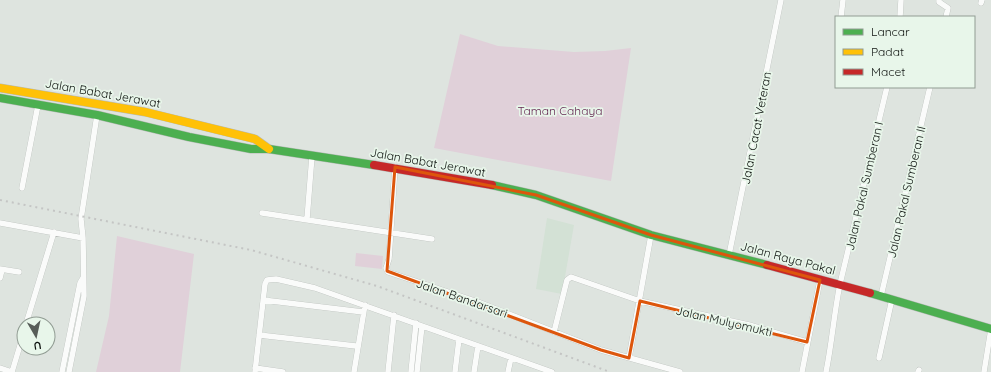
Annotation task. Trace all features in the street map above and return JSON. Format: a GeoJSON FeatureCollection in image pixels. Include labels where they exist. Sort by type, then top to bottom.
{"type":"FeatureCollection","features":[{"type":"Feature","properties":{"kind":"main road","name":"Jalan Babat Jerawat"},"geometry":{"type":"LineString","coordinates":[[0,88],[145,112],[255,139],[269,149]]}},
{"type":"Feature","properties":{"kind":"main road","name":"Jalan Babat Jerawat"},"geometry":{"type":"LineString","coordinates":[[0,98],[97,115],[189,137],[251,149],[269,149],[395,167],[482,182],[524,192],[580,211]]}},
{"type":"Feature","properties":{"kind":"main road","name":"Jalan Raya Pakal"},"geometry":{"type":"LineString","coordinates":[[580,211],[651,235],[820,280],[841,280],[881,296],[991,329]]}},
{"type":"Feature","properties":{"kind":"street","name":"Jalan Cacat Veteran"},"geometry":{"type":"LineString","coordinates":[[729,255],[734,238],[781,0]]}},
{"type":"Feature","properties":{"kind":"street"},"geometry":{"type":"LineString","coordinates":[[841,16],[843,0]]}},
{"type":"Feature","properties":{"kind":"street"},"geometry":{"type":"LineString","coordinates":[[900,16],[901,0]]}},
{"type":"Feature","properties":{"kind":"street"},"geometry":{"type":"LineString","coordinates":[[939,0],[940,3],[948,8],[946,16]]}},
{"type":"Feature","properties":{"kind":"street","name":"Jalan Pakal Sumberan I"},"geometry":{"type":"LineString","coordinates":[[826,372],[841,280],[887,88]]}},
{"type":"Feature","properties":{"kind":"street","name":"Jalan Pakal Sumberan II"},"geometry":{"type":"LineString","coordinates":[[881,296],[930,88]]}},
{"type":"Feature","properties":{"kind":"street"},"geometry":{"type":"LineString","coordinates":[[22,188],[38,105]]}},
{"type":"Feature","properties":{"kind":"street"},"geometry":{"type":"LineString","coordinates":[[66,371],[84,296],[81,215],[97,115]]}},
{"type":"Feature","properties":{"kind":"street"},"geometry":{"type":"LineString","coordinates":[[307,220],[312,156]]}},
{"type":"Feature","properties":{"kind":"street","name":"Jalan Bandarsari"},"geometry":{"type":"LineString","coordinates":[[395,167],[389,259],[386,268],[388,272],[478,302],[614,355],[629,358]]}},
{"type":"Feature","properties":{"kind":"street"},"geometry":{"type":"LineString","coordinates":[[262,213],[432,238]]}},
{"type":"Feature","properties":{"kind":"street"},"geometry":{"type":"LineString","coordinates":[[0,223],[83,238]]}},
{"type":"Feature","properties":{"kind":"street"},"geometry":{"type":"LineString","coordinates":[[28,316],[54,232]]}},
{"type":"Feature","properties":{"kind":"street"},"geometry":{"type":"LineString","coordinates":[[651,235],[644,266],[640,300],[629,358],[680,372]]}},
{"type":"Feature","properties":{"kind":"street"},"geometry":{"type":"LineString","coordinates":[[0,278],[1,269],[19,272]]}},
{"type":"Feature","properties":{"kind":"street","name":"Jalan Mulyomukti"},"geometry":{"type":"LineString","coordinates":[[554,332],[570,277],[640,300],[749,325],[807,342]]}},
{"type":"Feature","properties":{"kind":"street"},"geometry":{"type":"LineString","coordinates":[[282,372],[255,370],[263,300],[266,282],[270,279],[315,288],[394,315],[542,370],[552,372]]}},
{"type":"Feature","properties":{"kind":"street"},"geometry":{"type":"LineString","coordinates":[[802,372],[820,280]]}},
{"type":"Feature","properties":{"kind":"street"},"geometry":{"type":"LineString","coordinates":[[879,358],[892,299]]}},
{"type":"Feature","properties":{"kind":"street"},"geometry":{"type":"LineString","coordinates":[[263,300],[363,312]]}},
{"type":"Feature","properties":{"kind":"street"},"geometry":{"type":"LineString","coordinates":[[354,372],[356,346],[364,305]]}},
{"type":"Feature","properties":{"kind":"street"},"geometry":{"type":"LineString","coordinates":[[388,372],[394,315]]}},
{"type":"Feature","properties":{"kind":"street"},"geometry":{"type":"LineString","coordinates":[[411,372],[416,323]]}},
{"type":"Feature","properties":{"kind":"street"},"geometry":{"type":"LineString","coordinates":[[417,372],[422,326]]}},
{"type":"Feature","properties":{"kind":"street"},"geometry":{"type":"LineString","coordinates":[[984,372],[991,329]]}},
{"type":"Feature","properties":{"kind":"street"},"geometry":{"type":"LineString","coordinates":[[259,335],[356,346]]}},
{"type":"Feature","properties":{"kind":"street"},"geometry":{"type":"LineString","coordinates":[[455,372],[459,339]]}},
{"type":"Feature","properties":{"kind":"street"},"geometry":{"type":"LineString","coordinates":[[474,372],[478,346]]}},
{"type":"Feature","properties":{"kind":"street"},"geometry":{"type":"LineString","coordinates":[[0,368],[12,372],[17,356]]}},
{"type":"Feature","properties":{"kind":"street"},"geometry":{"type":"LineString","coordinates":[[508,372],[511,358]]}},
{"type":"Feature","properties":{"kind":"highlighted area"},"geometry":{"type":"Polygon","coordinates":[[[395,167],[536,195],[651,235],[820,280],[807,342],[640,301],[629,358],[601,350],[387,271],[395,167]]]}},
{"type":"Feature","properties":{"kind":"shaded area"},"geometry":{"type":"Polygon","coordinates":[[[547,218],[574,225],[562,294],[536,289],[547,218]]]}},
{"type":"Feature","properties":{"kind":"green space","name":"Taman Cahaya"},"geometry":{"type":"Polygon","coordinates":[[[460,34],[498,46],[574,52],[631,48],[611,181],[434,148],[460,34]]]}},
{"type":"Feature","properties":{"kind":"green space"},"geometry":{"type":"Polygon","coordinates":[[[117,236],[194,254],[180,372],[96,372],[109,316],[117,236]]]}},
{"type":"Feature","properties":{"kind":"green space"},"geometry":{"type":"Polygon","coordinates":[[[356,253],[383,256],[382,269],[355,266],[356,253]]]}},
{"type":"Feature","properties":{"kind":"railway"},"geometry":{"type":"LineString","coordinates":[[0,200],[251,250],[377,286],[610,372]]}},
{"type":"Feature","properties":{"kind":"traffic: fast"},"geometry":{"type":"LineString","coordinates":[[0,98],[97,115],[189,137],[251,149],[269,149],[374,165]]}},
{"type":"Feature","properties":{"kind":"traffic: fast"},"geometry":{"type":"LineString","coordinates":[[492,185],[536,195],[651,235],[767,265]]}},
{"type":"Feature","properties":{"kind":"traffic: fast"},"geometry":{"type":"LineString","coordinates":[[870,293],[991,329]]}},
{"type":"Feature","properties":{"kind":"traffic: slow"},"geometry":{"type":"LineString","coordinates":[[0,88],[145,112],[255,139],[269,149]]}},
{"type":"Feature","properties":{"kind":"traffic: jam"},"geometry":{"type":"LineString","coordinates":[[374,165],[492,185]]}},
{"type":"Feature","properties":{"kind":"traffic: jam"},"geometry":{"type":"LineString","coordinates":[[767,265],[870,293]]}}]}
